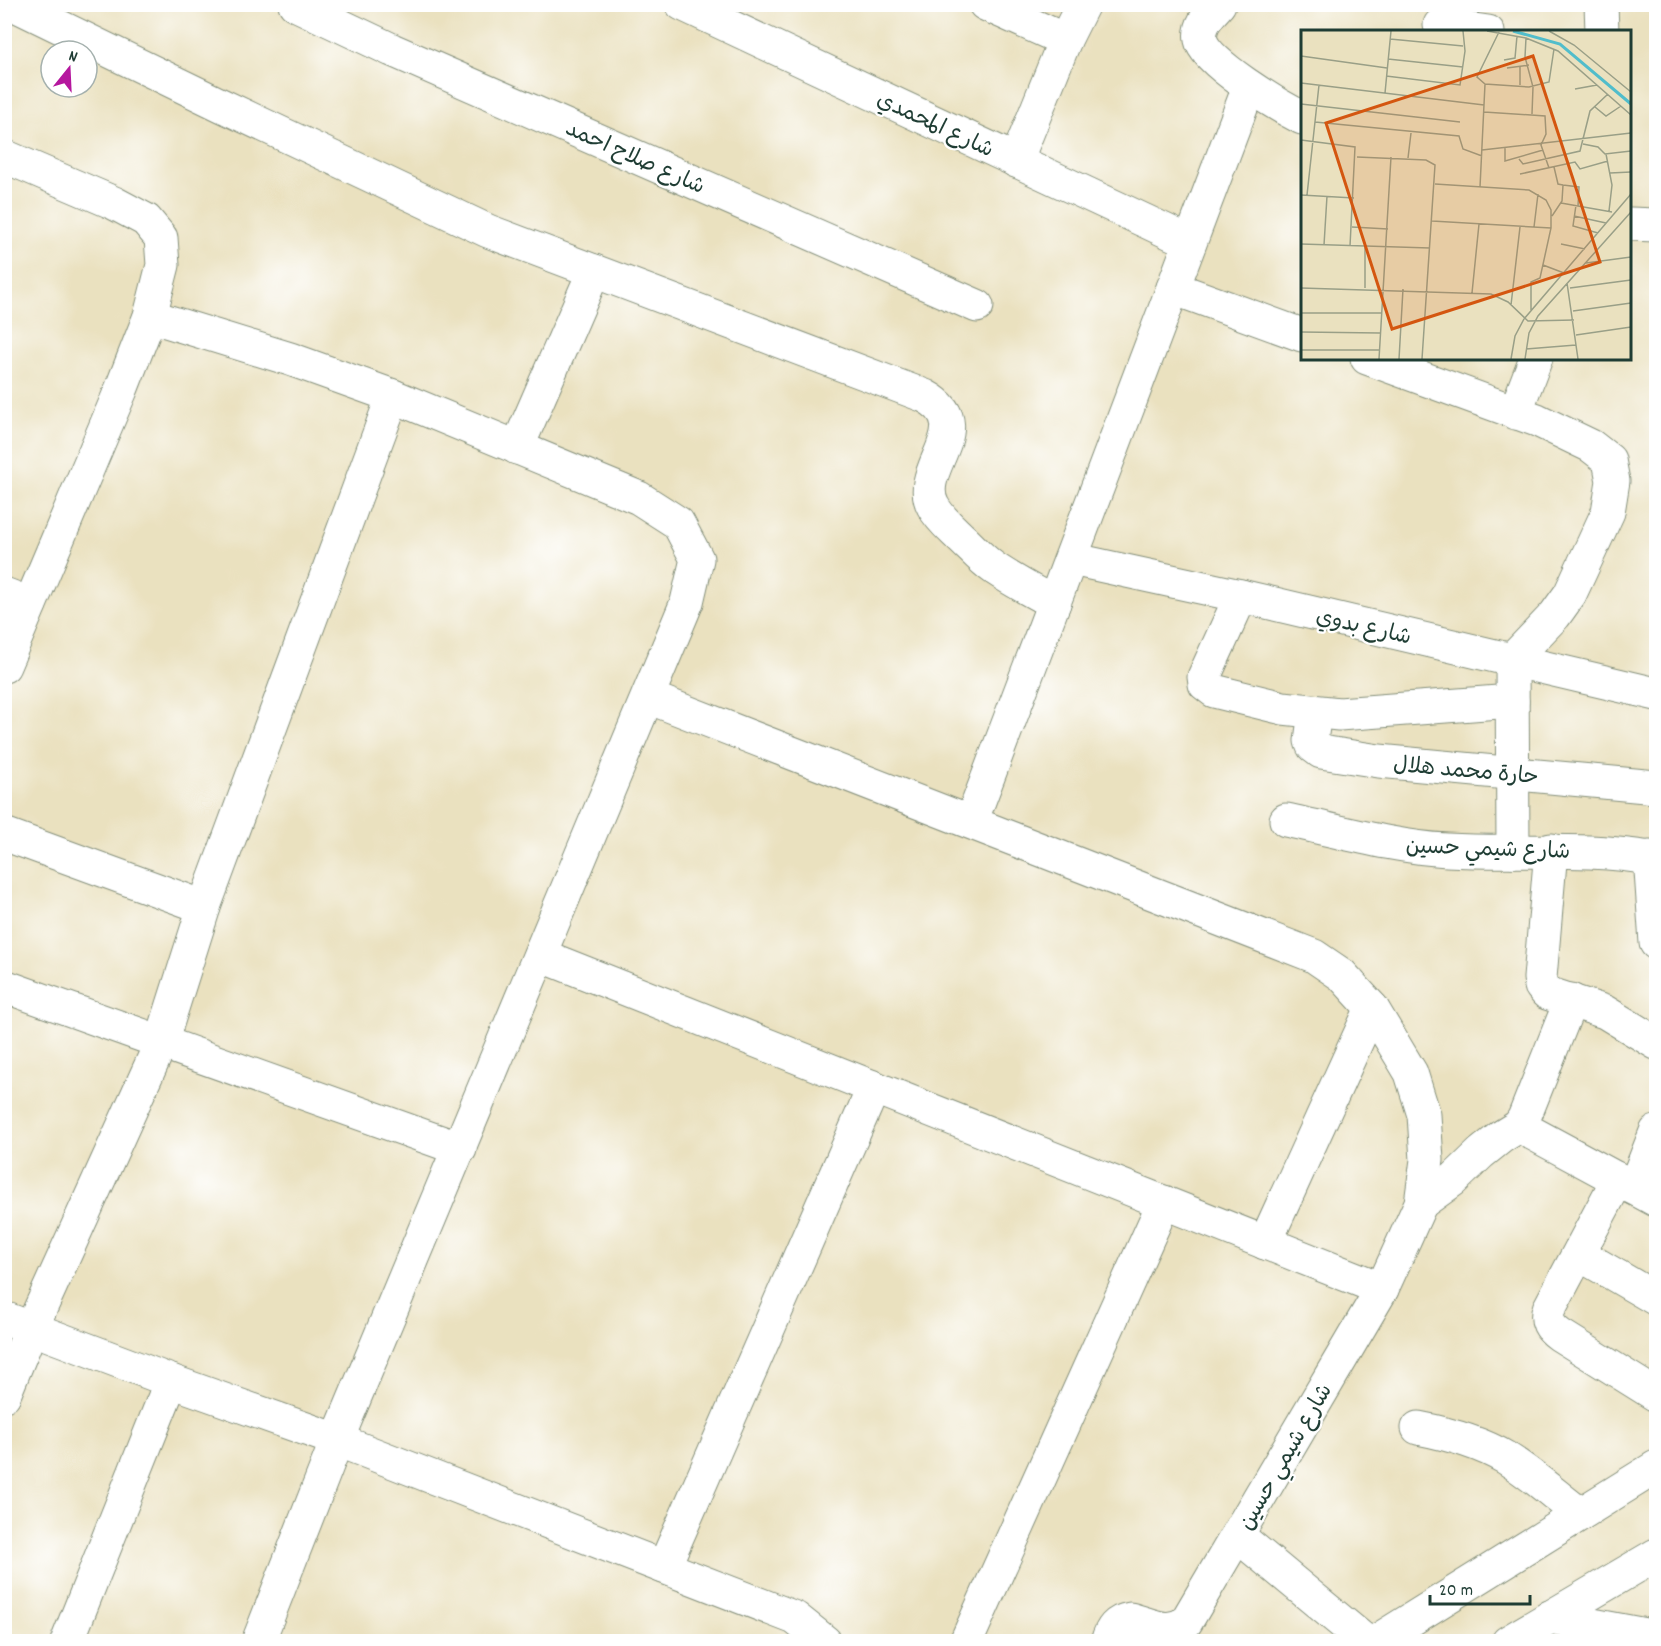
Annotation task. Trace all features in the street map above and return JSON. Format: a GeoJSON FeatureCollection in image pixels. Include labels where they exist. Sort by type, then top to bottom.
{"type":"FeatureCollection","features":[{"type":"Feature","properties":{"kind":"street"},"geometry":{"type":"LineString","coordinates":[[14,4],[220,105],[488,231],[937,402],[946,416],[949,432],[932,478],[929,493],[933,506],[948,526],[993,567],[1054,603]]}},
{"type":"Feature","properties":{"kind":"street","name":"شارع صلاح احمد"},"geometry":{"type":"LineString","coordinates":[[295,4],[402,54],[977,306]]}},
{"type":"Feature","properties":{"kind":"street","name":"شارع المحمدي"},"geometry":{"type":"LineString","coordinates":[[682,4],[1190,242]]}},
{"type":"Feature","properties":{"kind":"street"},"geometry":{"type":"LineString","coordinates":[[985,4],[1065,40]]}},
{"type":"Feature","properties":{"kind":"street"},"geometry":{"type":"LineString","coordinates":[[1017,161],[1065,40],[1083,4]]}},
{"type":"Feature","properties":{"kind":"street"},"geometry":{"type":"LineString","coordinates":[[1219,4],[1206,18],[1201,29],[1201,40],[1206,51],[1249,87],[1301,117]]}},
{"type":"Feature","properties":{"kind":"street"},"geometry":{"type":"LineString","coordinates":[[1601,4],[1602,30]]}},
{"type":"Feature","properties":{"kind":"street"},"geometry":{"type":"LineString","coordinates":[[1440,25],[1474,30]]}},
{"type":"Feature","properties":{"kind":"street"},"geometry":{"type":"LineString","coordinates":[[970,822],[1249,87]]}},
{"type":"Feature","properties":{"kind":"street"},"geometry":{"type":"LineString","coordinates":[[4,156],[114,203],[146,220],[161,238],[164,265],[150,316],[121,390],[17,599],[4,666]]}},
{"type":"Feature","properties":{"kind":"street"},"geometry":{"type":"LineString","coordinates":[[1631,224],[1656,225]]}},
{"type":"Feature","properties":{"kind":"street"},"geometry":{"type":"LineString","coordinates":[[517,448],[594,271]]}},
{"type":"Feature","properties":{"kind":"street"},"geometry":{"type":"LineString","coordinates":[[1173,288],[1301,335]]}},
{"type":"Feature","properties":{"kind":"street"},"geometry":{"type":"LineString","coordinates":[[150,316],[290,359],[393,396],[639,498],[678,523],[697,559],[687,602],[337,1440],[258,1641]]}},
{"type":"Feature","properties":{"kind":"street"},"geometry":{"type":"LineString","coordinates":[[1371,360],[1537,420],[1591,446],[1610,460],[1613,481],[1608,512],[1570,594],[1555,615],[1512,660],[1514,851]]}},
{"type":"Feature","properties":{"kind":"street"},"geometry":{"type":"LineString","coordinates":[[1515,413],[1535,360]]}},
{"type":"Feature","properties":{"kind":"street"},"geometry":{"type":"LineString","coordinates":[[4,1395],[18,1322],[161,1043],[204,907],[393,396]]}},
{"type":"Feature","properties":{"kind":"street","name":"شارع بدوي"},"geometry":{"type":"LineString","coordinates":[[1071,559],[1241,596],[1656,694]]}},
{"type":"Feature","properties":{"kind":"street"},"geometry":{"type":"LineString","coordinates":[[1241,596],[1204,677],[1205,684],[1214,691],[1283,708],[1315,712],[1367,712],[1512,701]]}},
{"type":"Feature","properties":{"kind":"street","name":"شارع شيمي حسين"},"geometry":{"type":"LineString","coordinates":[[648,697],[1314,956],[1342,975],[1372,1008],[1411,1073],[1424,1115],[1428,1160],[1420,1203],[1382,1289],[1186,1622],[1178,1628],[1169,1630],[1137,1620],[1124,1620],[1113,1627],[1107,1641]]}},
{"type":"Feature","properties":{"kind":"street","name":"حارة محمد هلال"},"geometry":{"type":"LineString","coordinates":[[1315,712],[1311,741],[1313,746],[1321,752],[1379,761],[1656,786]]}},
{"type":"Feature","properties":{"kind":"street","name":"شارع شيمي حسين"},"geometry":{"type":"LineString","coordinates":[[1286,820],[1403,846],[1444,850],[1587,850],[1653,858]]}},
{"type":"Feature","properties":{"kind":"street"},"geometry":{"type":"LineString","coordinates":[[4,834],[204,907]]}},
{"type":"Feature","properties":{"kind":"street"},"geometry":{"type":"LineString","coordinates":[[1551,850],[1540,982],[1547,993],[1611,1015],[1656,1043]]}},
{"type":"Feature","properties":{"kind":"street"},"geometry":{"type":"LineString","coordinates":[[1653,858],[1656,943]]}},
{"type":"Feature","properties":{"kind":"street"},"geometry":{"type":"LineString","coordinates":[[540,955],[1382,1289]]}},
{"type":"Feature","properties":{"kind":"street"},"geometry":{"type":"LineString","coordinates":[[4,986],[460,1149]]}},
{"type":"Feature","properties":{"kind":"street"},"geometry":{"type":"LineString","coordinates":[[1420,1203],[1453,1180],[1501,1137],[1519,1125],[1532,1102],[1571,1000]]}},
{"type":"Feature","properties":{"kind":"street"},"geometry":{"type":"LineString","coordinates":[[1265,1243],[1372,1008]]}},
{"type":"Feature","properties":{"kind":"street"},"geometry":{"type":"LineString","coordinates":[[664,1567],[874,1088]]}},
{"type":"Feature","properties":{"kind":"street"},"geometry":{"type":"LineString","coordinates":[[1519,1125],[1636,1189]]}},
{"type":"Feature","properties":{"kind":"street"},"geometry":{"type":"LineString","coordinates":[[1656,1132],[1636,1189],[1579,1254],[1549,1308],[1548,1318],[1549,1324],[1560,1335],[1656,1395]]}},
{"type":"Feature","properties":{"kind":"street"},"geometry":{"type":"LineString","coordinates":[[966,1641],[1164,1202]]}},
{"type":"Feature","properties":{"kind":"street"},"geometry":{"type":"LineString","coordinates":[[1579,1254],[1656,1299]]}},
{"type":"Feature","properties":{"kind":"street"},"geometry":{"type":"LineString","coordinates":[[18,1322],[171,1381],[337,1440],[795,1618],[825,1641]]}},
{"type":"Feature","properties":{"kind":"street"},"geometry":{"type":"LineString","coordinates":[[67,1641],[171,1381]]}},
{"type":"Feature","properties":{"kind":"street"},"geometry":{"type":"LineString","coordinates":[[1418,1428],[1478,1444],[1506,1458],[1580,1514]]}},
{"type":"Feature","properties":{"kind":"street"},"geometry":{"type":"LineString","coordinates":[[1375,1641],[1656,1467]]}},
{"type":"Feature","properties":{"kind":"street"},"geometry":{"type":"LineString","coordinates":[[1238,1536],[1366,1641]]}},
{"type":"Feature","properties":{"kind":"street"},"geometry":{"type":"LineString","coordinates":[[1508,1641],[1656,1555]]}},
{"type":"Feature","properties":{"kind":"street"},"geometry":{"type":"LineString","coordinates":[[1550,1617],[1656,1637]]}}]}
